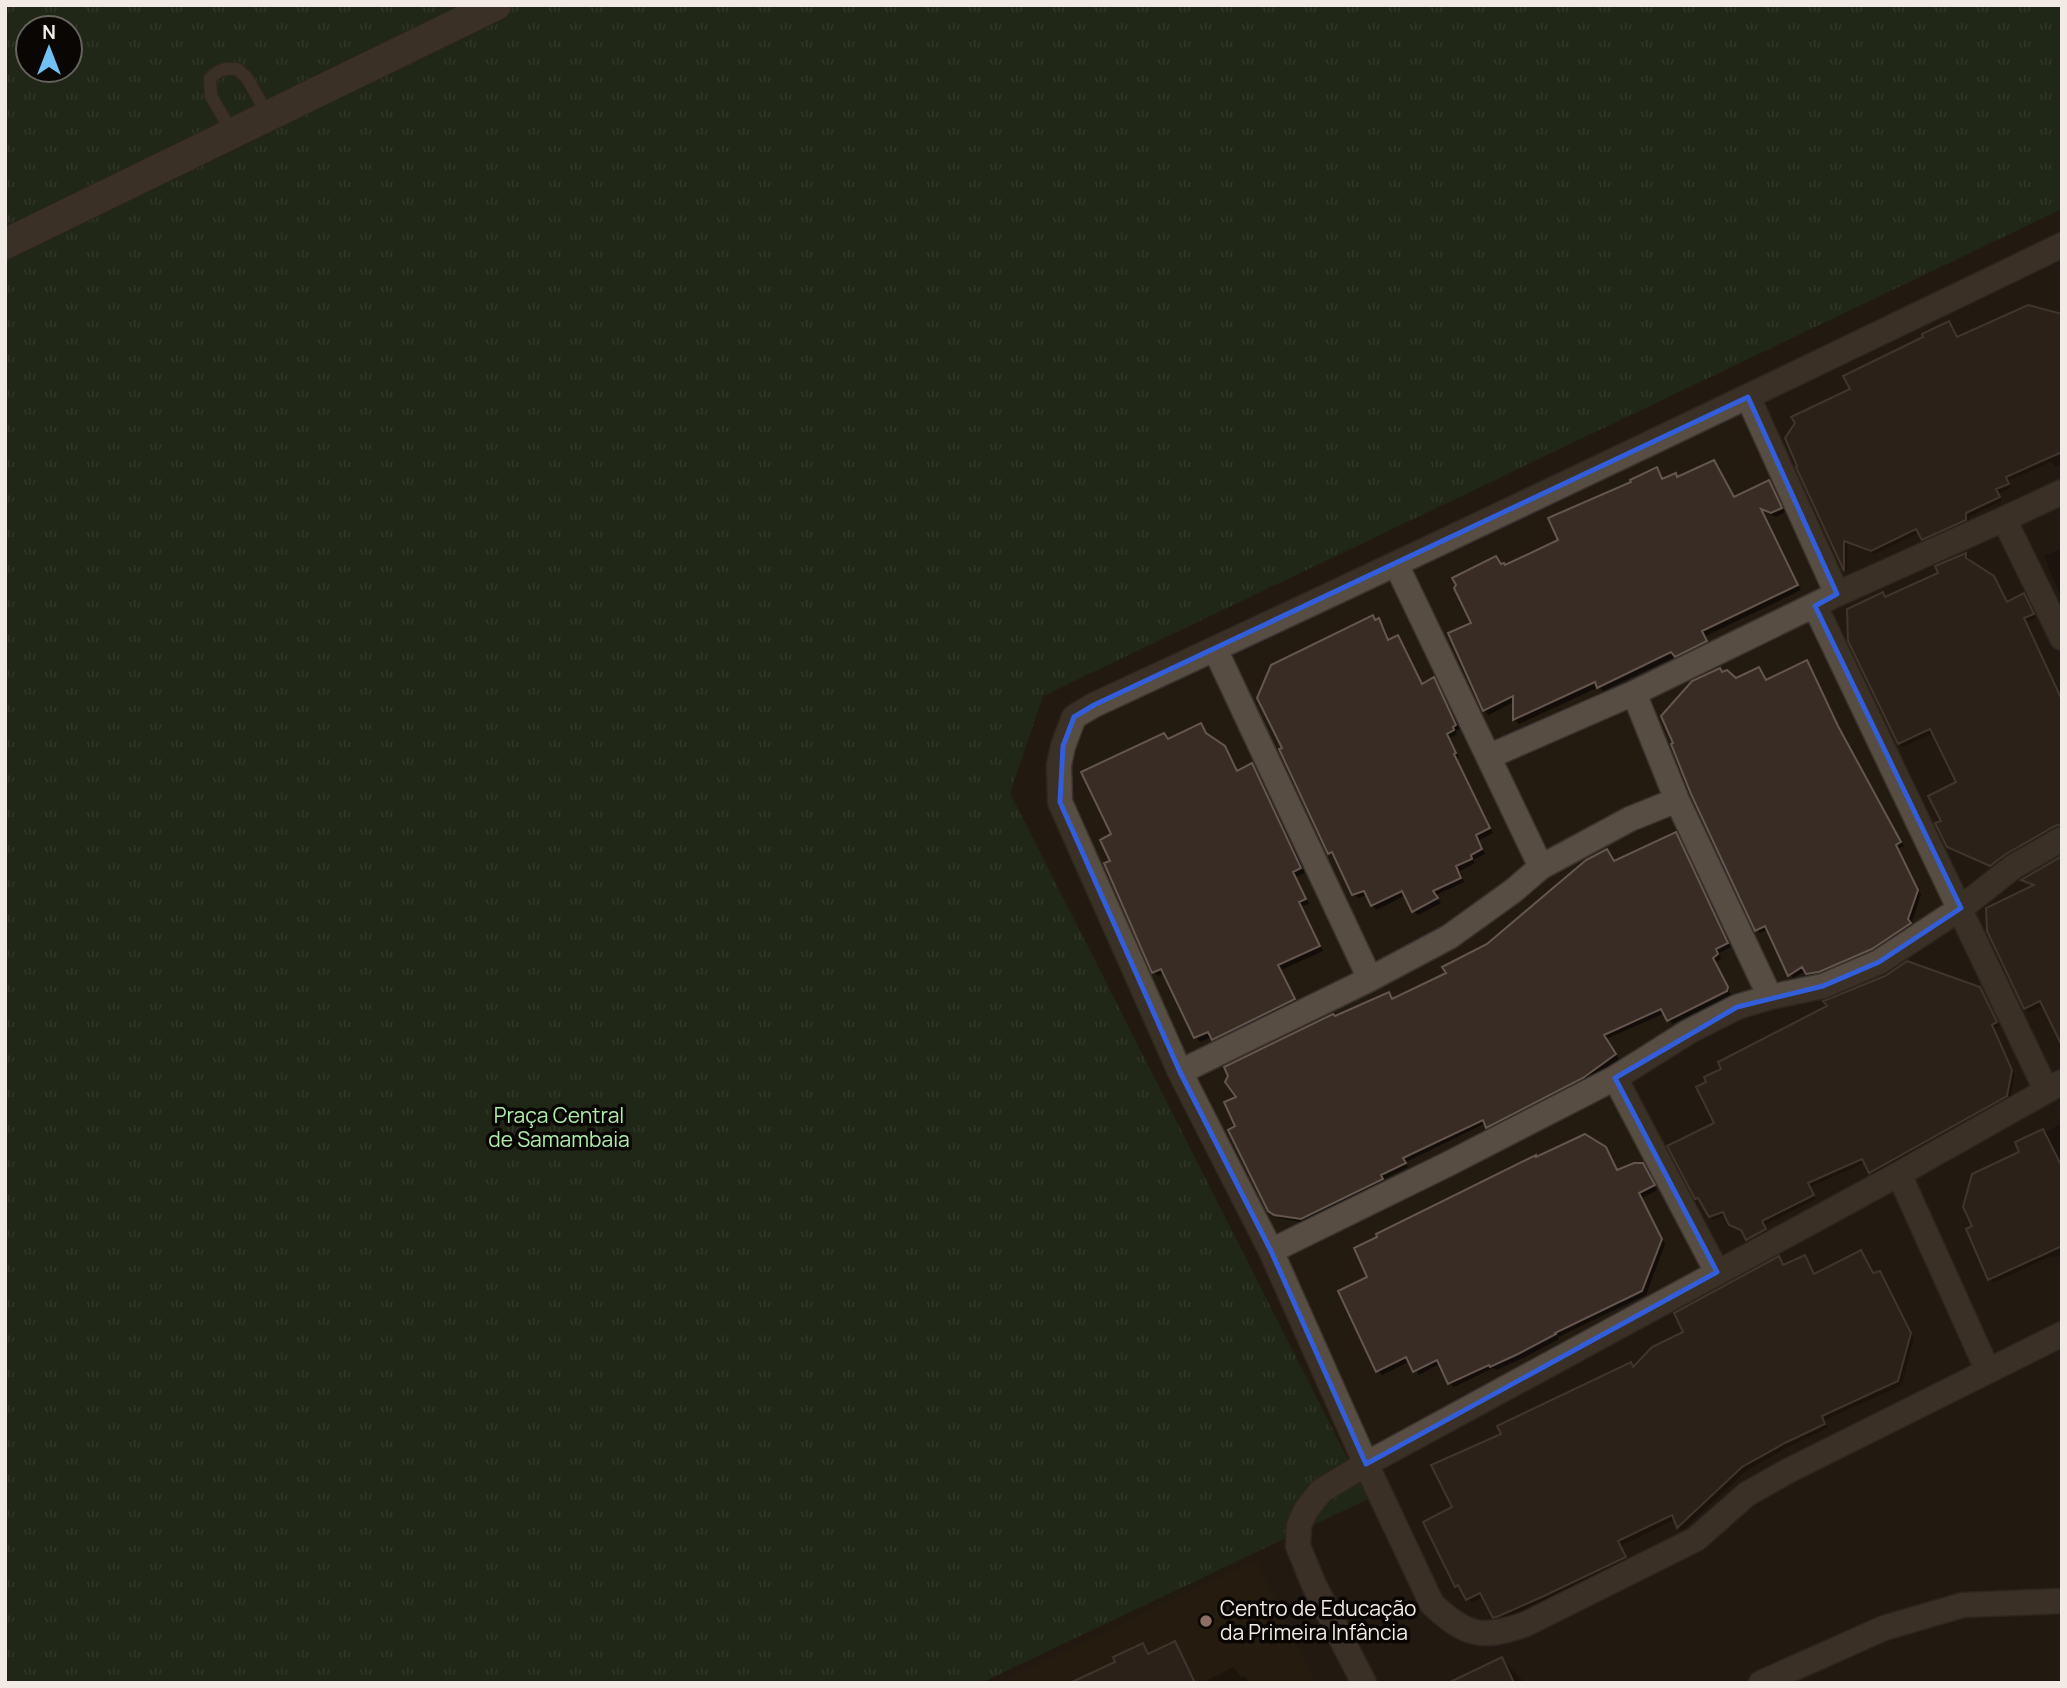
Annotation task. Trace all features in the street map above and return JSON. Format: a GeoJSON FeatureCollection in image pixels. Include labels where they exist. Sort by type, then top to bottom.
{"type":"FeatureCollection","features":[{"type":"Feature","properties":{"kind":"street"},"geometry":{"type":"LineString","coordinates":[[5,244],[233,133],[451,15],[496,5]]}},
{"type":"Feature","properties":{"kind":"street"},"geometry":{"type":"LineString","coordinates":[[2062,245],[1748,397],[1094,705],[1074,717],[1059,765],[1060,802],[1180,1072],[1271,1251],[1432,1604],[1464,1629],[1484,1634],[1501,1633],[1526,1624],[1696,1539],[1747,1494],[1788,1471],[2062,1334]]}},
{"type":"Feature","properties":{"kind":"street"},"geometry":{"type":"LineString","coordinates":[[1748,397],[1837,594]]}},
{"type":"Feature","properties":{"kind":"street"},"geometry":{"type":"LineString","coordinates":[[1490,756],[1634,693],[1837,594],[2062,492]]}},
{"type":"Feature","properties":{"kind":"street"},"geometry":{"type":"LineString","coordinates":[[2004,519],[2062,638]]}},
{"type":"Feature","properties":{"kind":"street"},"geometry":{"type":"LineString","coordinates":[[1396,564],[1541,866]]}},
{"type":"Feature","properties":{"kind":"street"},"geometry":{"type":"LineString","coordinates":[[1364,1683],[1314,1585],[1298,1546],[1299,1525],[1306,1510],[1321,1491],[2054,1086],[1961,908],[1815,606]]}},
{"type":"Feature","properties":{"kind":"street"},"geometry":{"type":"LineString","coordinates":[[1214,649],[1370,979]]}},
{"type":"Feature","properties":{"kind":"street"},"geometry":{"type":"LineString","coordinates":[[1634,693],[1677,800],[1770,997]]}},
{"type":"Feature","properties":{"kind":"street"},"geometry":{"type":"LineString","coordinates":[[1180,1072],[1370,979],[1449,936],[1513,891],[1541,866],[1630,819],[1677,800]]}},
{"type":"Feature","properties":{"kind":"street"},"geometry":{"type":"LineString","coordinates":[[1271,1251],[1615,1078],[1688,1032],[1737,1007],[1823,986],[1879,962],[1961,908],[2013,866],[2062,839]]}},
{"type":"Feature","properties":{"kind":"street"},"geometry":{"type":"LineString","coordinates":[[1615,1078],[1717,1272]]}},
{"type":"Feature","properties":{"kind":"street"},"geometry":{"type":"LineString","coordinates":[[1899,1174],[1987,1371]]}},
{"type":"Feature","properties":{"kind":"street"},"geometry":{"type":"LineString","coordinates":[[1761,1683],[1804,1674],[1884,1628],[1963,1605],[2062,1601]]}},
{"type":"Feature","properties":{"kind":"lane"},"geometry":{"type":"LineString","coordinates":[[233,133],[211,96],[210,79],[215,73],[227,68],[237,69],[247,78],[268,115]]}},
{"type":"Feature","properties":{"kind":"highlighted area"},"geometry":{"type":"Polygon","coordinates":[[[1748,397],[1837,594],[1815,606],[1961,908],[1879,962],[1823,986],[1737,1007],[1615,1078],[1717,1272],[1366,1464],[1271,1251],[1180,1072],[1060,802],[1063,746],[1074,717],[1094,705],[1748,397]]]}},
{"type":"Feature","properties":{"kind":"shaded area","name":"Centro de Educação da Primeira Infância"},"geometry":{"type":"Polygon","coordinates":[[[1256,1560],[1315,1683],[999,1683],[1256,1560]]]}},
{"type":"Feature","properties":{"kind":"green space","name":"Praça Central de Samambaia"},"geometry":{"type":"Polygon","coordinates":[[[5,5],[2062,5],[2062,209],[1043,696],[1010,793],[1368,1499],[981,1683],[5,1683],[5,5]]]}},
{"type":"Feature","properties":{"kind":"building"},"geometry":{"type":"Polygon","coordinates":[[[2028,305],[2062,314],[2062,452],[2006,477],[2009,484],[1996,489],[2000,497],[1966,513],[1966,520],[1922,540],[1916,529],[1871,551],[1844,541],[1844,571],[1785,438],[1795,423],[1791,417],[1850,389],[1843,376],[1923,337],[1922,334],[1949,321],[1957,337],[2028,305]]]}},
{"type":"Feature","properties":{"kind":"building"},"geometry":{"type":"Polygon","coordinates":[[[1714,460],[1734,497],[1769,480],[1782,508],[1771,513],[1761,509],[1798,585],[1702,631],[1707,641],[1675,657],[1671,652],[1597,688],[1595,682],[1513,720],[1513,696],[1483,711],[1448,633],[1471,623],[1452,578],[1496,556],[1501,564],[1505,565],[1558,540],[1548,518],[1631,482],[1630,480],[1657,467],[1662,479],[1676,473],[1677,477],[1714,460]]]}},
{"type":"Feature","properties":{"kind":"building"},"geometry":{"type":"Polygon","coordinates":[[[1966,553],[1966,558],[1994,576],[2007,602],[2024,593],[2034,614],[2024,618],[2062,700],[2062,824],[2006,854],[1990,866],[1947,847],[1935,823],[1941,821],[1928,796],[1956,782],[1930,729],[1898,744],[1848,641],[1847,609],[1883,592],[1885,597],[1938,573],[1935,566],[1966,553]]]}},
{"type":"Feature","properties":{"kind":"building"},"geometry":{"type":"Polygon","coordinates":[[[1373,615],[1375,620],[1379,618],[1388,640],[1398,635],[1422,684],[1434,677],[1456,725],[1454,730],[1447,734],[1456,753],[1454,754],[1490,828],[1476,835],[1482,849],[1471,855],[1472,859],[1456,866],[1461,878],[1433,891],[1438,898],[1412,912],[1402,891],[1371,906],[1364,891],[1352,895],[1332,852],[1328,854],[1257,698],[1271,665],[1373,615]]]}},
{"type":"Feature","properties":{"kind":"building"},"geometry":{"type":"Polygon","coordinates":[[[1807,660],[1838,726],[1901,842],[1896,845],[1918,890],[1908,919],[1911,923],[1872,949],[1819,972],[1806,974],[1802,967],[1788,976],[1765,926],[1755,931],[1691,794],[1661,716],[1692,681],[1720,668],[1722,672],[1727,670],[1736,678],[1759,667],[1766,680],[1807,660]]]}},
{"type":"Feature","properties":{"kind":"building"},"geometry":{"type":"Polygon","coordinates":[[[1201,723],[1206,733],[1225,746],[1237,771],[1252,763],[1301,868],[1293,872],[1306,899],[1299,902],[1320,946],[1278,965],[1295,999],[1212,1040],[1208,1032],[1194,1038],[1161,969],[1152,973],[1104,863],[1110,861],[1100,840],[1111,834],[1081,772],[1164,733],[1168,739],[1201,723]]]}},
{"type":"Feature","properties":{"kind":"building"},"geometry":{"type":"Polygon","coordinates":[[[1676,832],[1728,943],[1716,949],[1718,954],[1713,958],[1728,987],[1727,991],[1667,1021],[1661,1009],[1604,1035],[1616,1054],[1583,1078],[1486,1128],[1483,1120],[1403,1158],[1406,1163],[1381,1175],[1383,1179],[1301,1219],[1274,1215],[1268,1211],[1228,1130],[1235,1126],[1224,1102],[1236,1097],[1225,1082],[1228,1076],[1224,1067],[1333,1014],[1335,1016],[1389,992],[1392,999],[1446,973],[1442,967],[1487,944],[1586,860],[1607,849],[1614,861],[1676,832]]]}},
{"type":"Feature","properties":{"kind":"building"},"geometry":{"type":"Polygon","coordinates":[[[2062,856],[2062,1046],[2040,1001],[2024,1009],[1987,931],[1986,908],[2034,885],[2021,880],[2062,856]]]}},
{"type":"Feature","properties":{"kind":"building"},"geometry":{"type":"Polygon","coordinates":[[[1907,961],[1980,987],[1997,1022],[1992,1025],[2012,1070],[2007,1096],[1869,1173],[1862,1159],[1808,1183],[1814,1195],[1762,1221],[1766,1229],[1746,1240],[1741,1230],[1729,1225],[1723,1212],[1709,1217],[1698,1198],[1695,1199],[1667,1146],[1714,1123],[1696,1087],[1706,1082],[1704,1077],[1721,1069],[1718,1062],[1827,1006],[1823,1001],[1885,976],[1907,961]]]}},
{"type":"Feature","properties":{"kind":"building"},"geometry":{"type":"Polygon","coordinates":[[[2043,1129],[2062,1167],[2062,1246],[1988,1280],[1966,1229],[1972,1226],[1963,1207],[1972,1174],[2019,1152],[2015,1142],[2043,1129]]]}},
{"type":"Feature","properties":{"kind":"building"},"geometry":{"type":"Polygon","coordinates":[[[1585,1134],[1606,1147],[1617,1170],[1634,1163],[1643,1163],[1655,1185],[1639,1193],[1662,1239],[1642,1291],[1518,1354],[1448,1384],[1437,1360],[1413,1372],[1406,1357],[1376,1372],[1338,1291],[1367,1277],[1354,1248],[1377,1237],[1376,1234],[1536,1155],[1585,1134]]]}},
{"type":"Feature","properties":{"kind":"building"},"geometry":{"type":"Polygon","coordinates":[[[1861,1250],[1873,1273],[1880,1271],[1911,1333],[1898,1381],[1822,1416],[1825,1424],[1742,1467],[1677,1528],[1672,1515],[1618,1541],[1626,1557],[1493,1618],[1480,1593],[1466,1600],[1458,1585],[1455,1587],[1423,1522],[1452,1507],[1431,1465],[1501,1434],[1497,1426],[1631,1362],[1633,1367],[1652,1347],[1683,1332],[1674,1313],[1779,1256],[1783,1265],[1805,1255],[1814,1274],[1861,1250]]]}},
{"type":"Feature","properties":{"kind":"building"},"geometry":{"type":"Polygon","coordinates":[[[1175,1641],[1195,1683],[1070,1683],[1115,1662],[1113,1657],[1143,1643],[1148,1654],[1175,1641]]]}},
{"type":"Feature","properties":{"kind":"building"},"geometry":{"type":"Polygon","coordinates":[[[1502,1657],[1514,1683],[1448,1683],[1502,1657]]]}},
{"type":"Feature","properties":{"kind":"place","name":"Centro de Educação da Primeira Infância"},"geometry":{"type":"Point","coordinates":[1206,1621]}}]}
